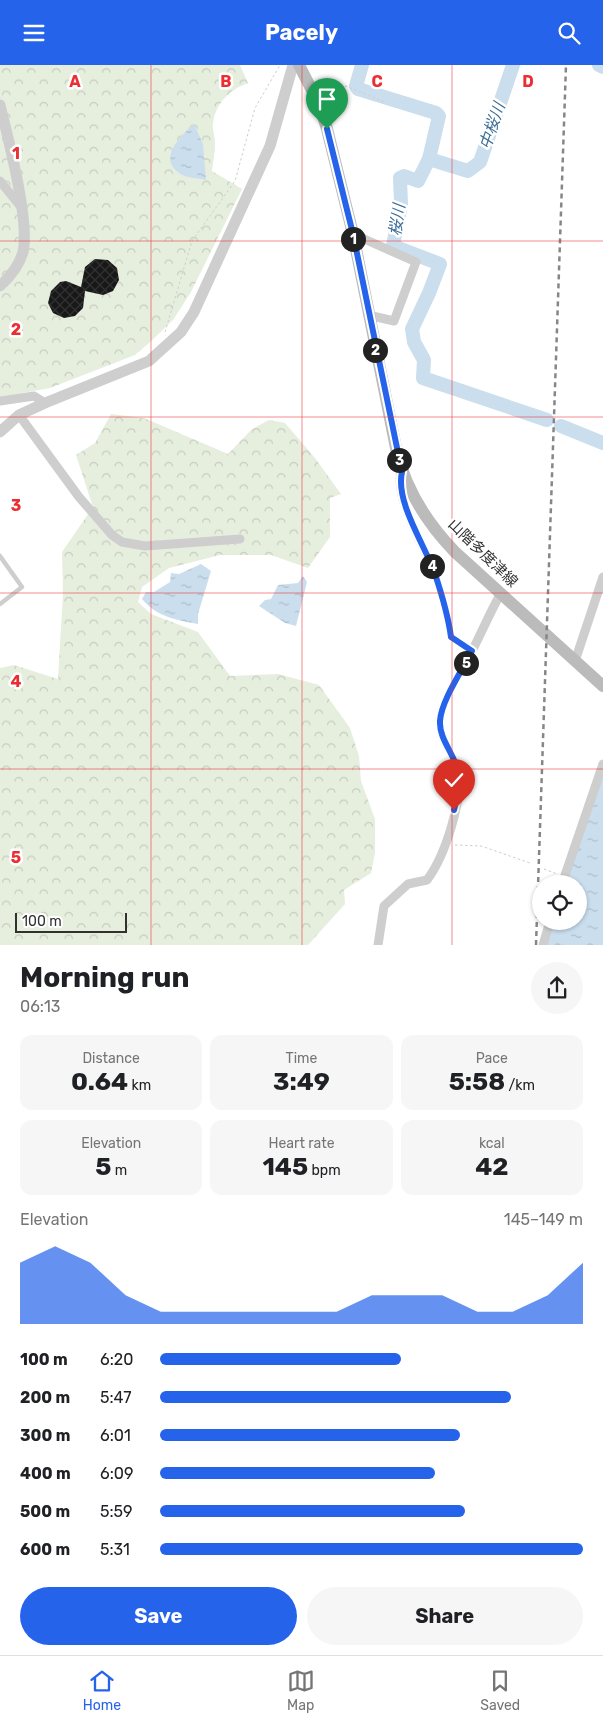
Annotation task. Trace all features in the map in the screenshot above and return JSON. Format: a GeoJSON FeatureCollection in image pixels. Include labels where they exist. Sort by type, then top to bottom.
{"type":"FeatureCollection","features":[{"type":"Feature","properties":{"kind":"main road","name":"山階多度津線"},"geometry":{"type":"LineString","coordinates":[[300,65],[319,104],[327,129],[353,234],[368,315],[402,472],[412,495],[438,536],[603,686]]}},
{"type":"Feature","properties":{"kind":"street"},"geometry":{"type":"LineString","coordinates":[[0,432],[19,415],[45,403],[130,371],[149,361],[181,332],[194,312],[270,145],[293,65]]}},
{"type":"Feature","properties":{"kind":"street"},"geometry":{"type":"LineString","coordinates":[[0,105],[21,207],[23,250],[14,271],[0,286]]}},
{"type":"Feature","properties":{"kind":"street"},"geometry":{"type":"LineString","coordinates":[[0,181],[21,207]]}},
{"type":"Feature","properties":{"kind":"street"},"geometry":{"type":"LineString","coordinates":[[353,234],[416,262],[394,321],[368,315]]}},
{"type":"Feature","properties":{"kind":"street"},"geometry":{"type":"LineString","coordinates":[[0,401],[34,396],[45,403]]}},
{"type":"Feature","properties":{"kind":"street"},"geometry":{"type":"LineString","coordinates":[[19,415],[79,497],[112,535],[122,542],[145,546],[240,539]]}},
{"type":"Feature","properties":{"kind":"street"},"geometry":{"type":"LineString","coordinates":[[402,472],[402,497],[434,572],[448,615],[451,637],[472,651]]}},
{"type":"Feature","properties":{"kind":"street"},"geometry":{"type":"LineString","coordinates":[[576,661],[603,577]]}},
{"type":"Feature","properties":{"kind":"street"},"geometry":{"type":"LineString","coordinates":[[378,945],[384,906],[408,884],[427,880],[435,869],[445,846],[459,790],[458,770],[443,737],[440,721],[446,700],[501,593]]}},
{"type":"Feature","properties":{"kind":"street"},"geometry":{"type":"LineString","coordinates":[[566,875],[603,764]]}},
{"type":"Feature","properties":{"kind":"street"},"geometry":{"type":"LineString","coordinates":[[543,945],[547,930]]}},
{"type":"Feature","properties":{"kind":"lane"},"geometry":{"type":"LineString","coordinates":[[0,556],[22,587],[0,604]]}},
{"type":"Feature","properties":{"kind":"path"},"geometry":{"type":"LineString","coordinates":[[169,344],[165,330],[192,241],[235,181],[255,108],[280,65]]}},
{"type":"Feature","properties":{"kind":"path"},"geometry":{"type":"LineString","coordinates":[[319,104],[346,86],[384,102]]}},
{"type":"Feature","properties":{"kind":"path"},"geometry":{"type":"LineString","coordinates":[[445,846],[480,846],[530,863]]}},
{"type":"Feature","properties":{"kind":"path"},"geometry":{"type":"LineString","coordinates":[[544,869],[555,875]]}},
{"type":"Feature","properties":{"kind":"green space"},"geometry":{"type":"Polygon","coordinates":[[[0,65],[240,65],[248,83],[229,93],[220,103],[213,126],[215,143],[212,171],[242,189],[191,292],[173,320],[135,355],[50,388],[0,397],[0,65]]]}},
{"type":"Feature","properties":{"kind":"green space"},"geometry":{"type":"Polygon","coordinates":[[[111,414],[144,418],[228,454],[252,429],[269,420],[285,423],[315,458],[341,494],[330,498],[330,537],[308,568],[271,555],[220,555],[169,568],[142,587],[138,602],[151,614],[198,632],[230,676],[278,674],[319,685],[350,728],[359,756],[361,781],[375,819],[375,853],[371,873],[344,890],[345,904],[308,945],[0,945],[0,668],[14,665],[58,679],[63,594],[62,552],[93,507],[76,455],[95,443],[111,414]]]}},
{"type":"Feature","properties":{"kind":"water"},"geometry":{"type":"Polygon","coordinates":[[[194,124],[203,144],[206,180],[182,175],[173,167],[170,160],[178,140],[194,124]]]}},
{"type":"Feature","properties":{"kind":"water"},"geometry":{"type":"Polygon","coordinates":[[[201,564],[211,571],[198,614],[198,624],[161,614],[142,599],[146,592],[154,592],[170,582],[171,573],[179,574],[201,564]]]}},
{"type":"Feature","properties":{"kind":"water"},"geometry":{"type":"Polygon","coordinates":[[[303,576],[307,582],[296,626],[285,623],[259,606],[265,600],[271,599],[278,585],[298,583],[303,576]]]}},
{"type":"Feature","properties":{"kind":"water"},"geometry":{"type":"Polygon","coordinates":[[[603,767],[603,945],[546,945],[550,930],[587,930],[587,875],[567,875],[603,767]]]}},
{"type":"Feature","properties":{"kind":"building"},"geometry":{"type":"Polygon","coordinates":[[[95,259],[108,260],[117,268],[119,280],[113,291],[103,295],[85,291],[83,308],[75,316],[64,318],[53,313],[48,303],[51,291],[60,282],[66,281],[81,287],[85,267],[95,259]]]}},
{"type":"Feature","properties":{"kind":"waterway","name":"桜川"},"geometry":{"type":"LineString","coordinates":[[362,65],[356,86],[358,89],[436,113],[439,116],[429,159],[418,181],[404,176],[400,178],[401,204],[393,246],[440,264],[412,329],[414,342],[424,360],[423,378],[547,420]]}},
{"type":"Feature","properties":{"kind":"waterway","name":"中桜川"},"geometry":{"type":"LineString","coordinates":[[429,159],[468,171],[480,162],[513,65]]}},
{"type":"Feature","properties":{"kind":"waterway","name":"中桜川"},"geometry":{"type":"LineString","coordinates":[[599,65],[603,67]]}},
{"type":"Feature","properties":{"kind":"waterway","name":"桜川"},"geometry":{"type":"LineString","coordinates":[[561,426],[603,443]]}},
{"type":"Feature","properties":{"kind":"railway"},"geometry":{"type":"LineString","coordinates":[[536,945],[566,65]]}},
{"type":"Feature","properties":{"kind":"route"},"geometry":{"type":"LineString","coordinates":[[327,129],[353,234],[368,315],[402,472],[400,479],[402,497],[434,572],[448,615],[451,637],[472,651],[446,700],[440,721],[443,737],[458,770],[459,790],[454,810]]}}]}
